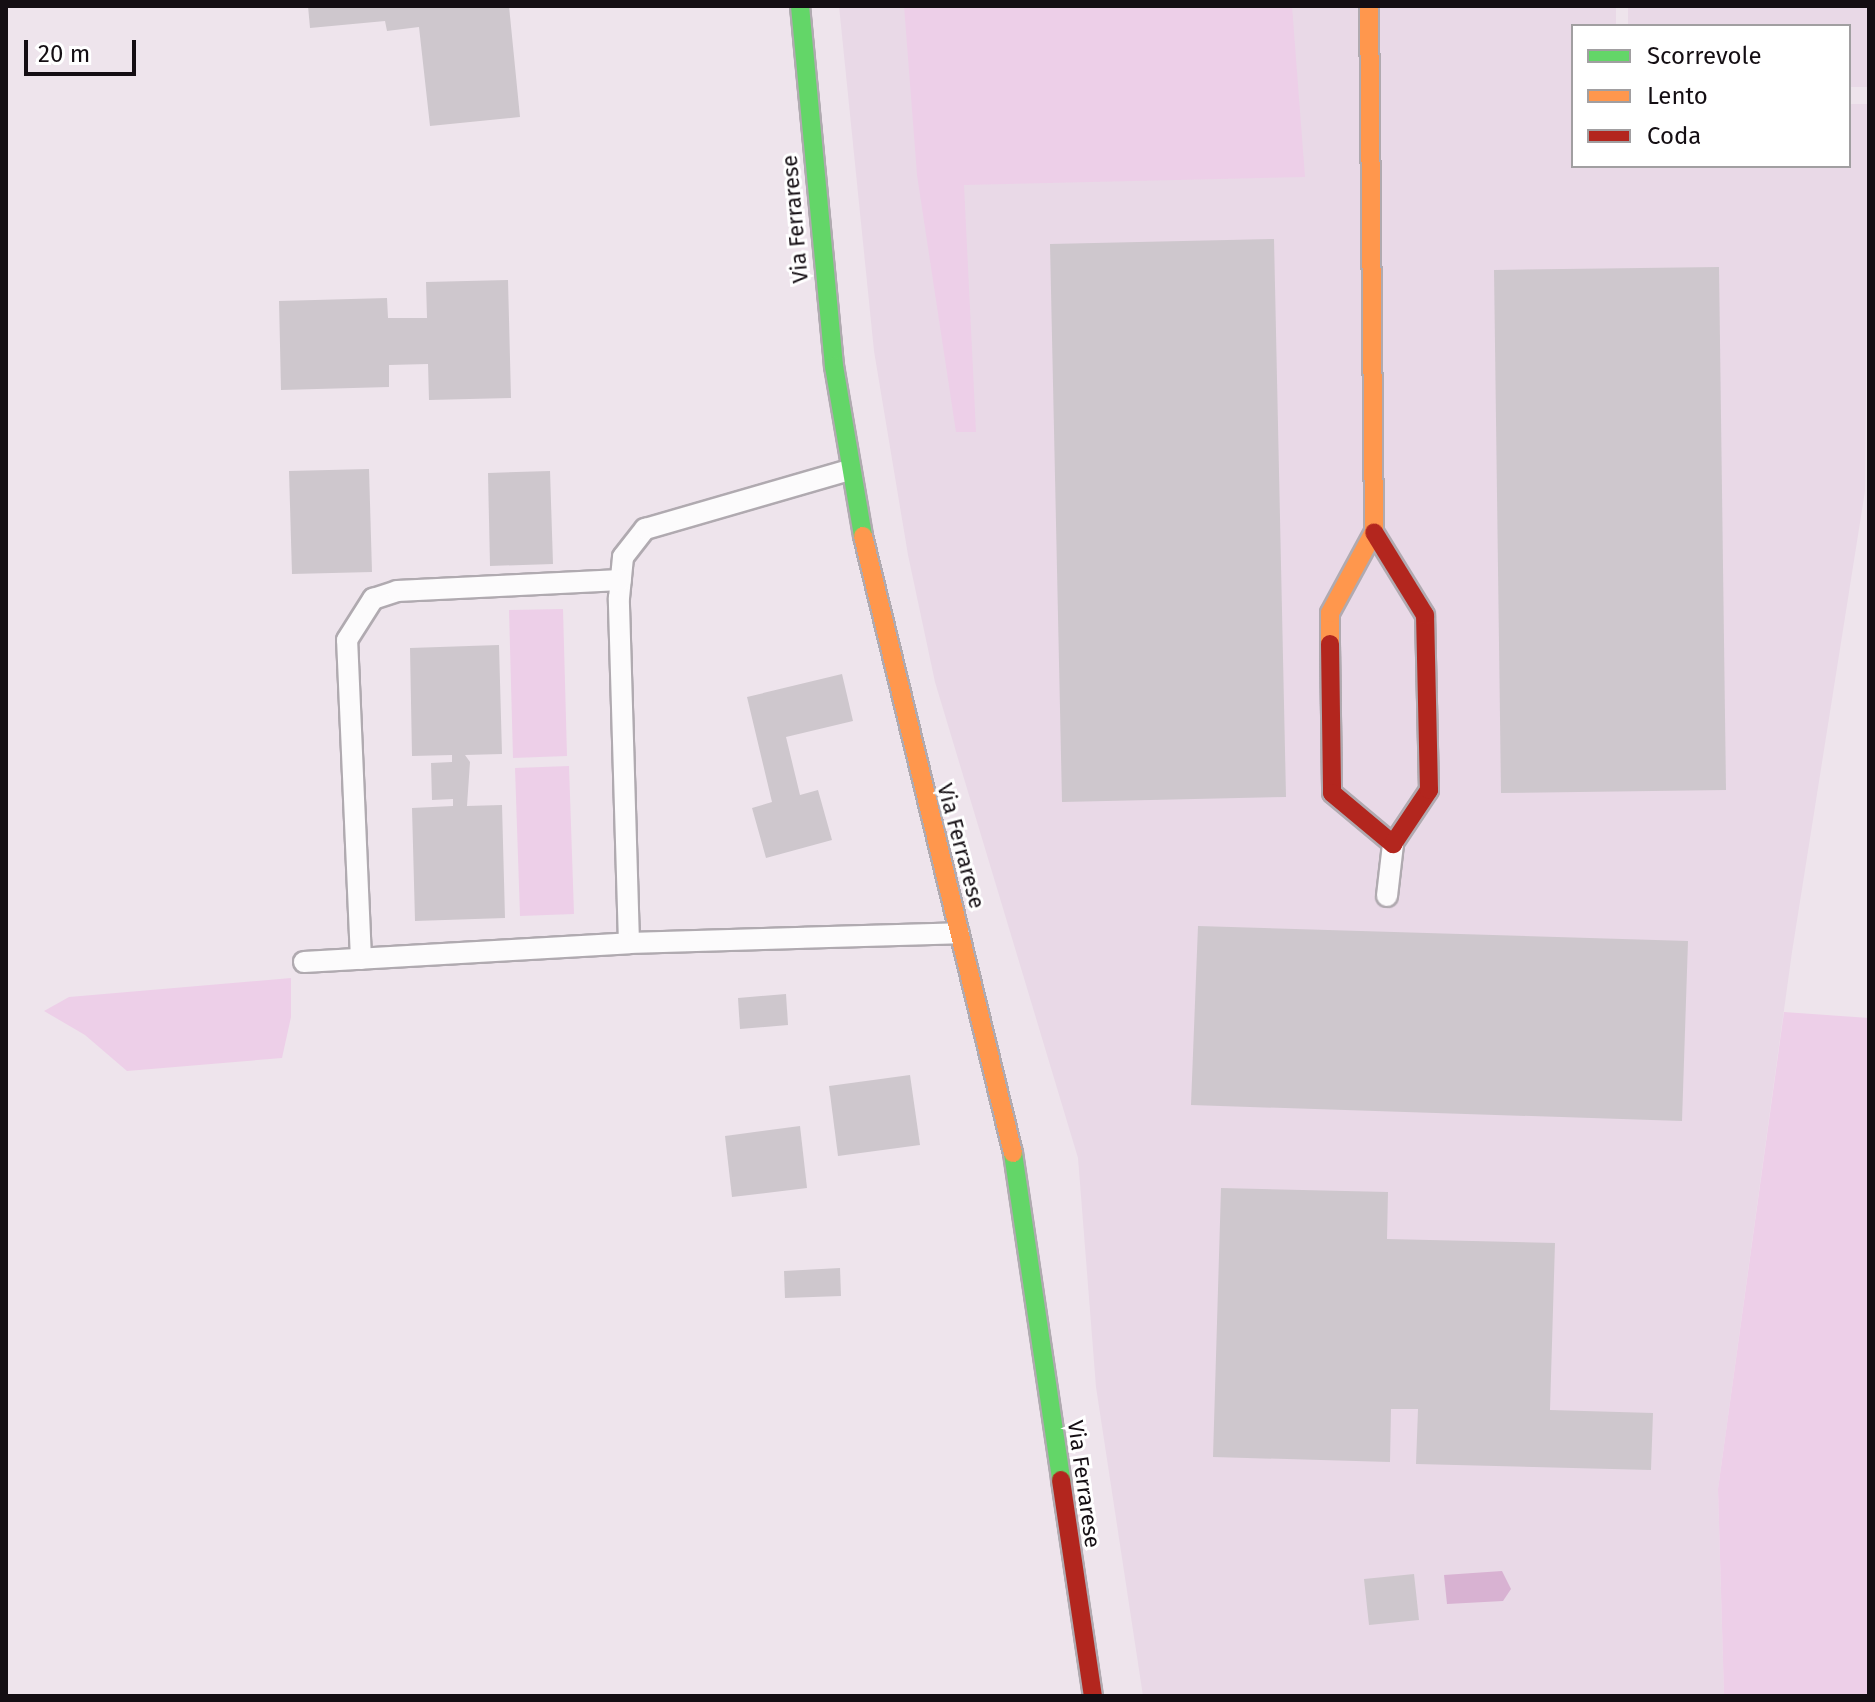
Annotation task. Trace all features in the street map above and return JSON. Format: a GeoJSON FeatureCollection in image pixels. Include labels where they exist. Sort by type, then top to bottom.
{"type":"FeatureCollection","features":[{"type":"Feature","properties":{"kind":"main road","name":"Via Ferrarese"},"geometry":{"type":"LineString","coordinates":[[800,6],[834,366],[849,470],[882,627],[1009,1128],[1093,1696]]}},
{"type":"Feature","properties":{"kind":"main road"},"geometry":{"type":"LineString","coordinates":[[1369,6],[1374,532],[1330,613],[1332,793],[1393,844],[1429,790],[1425,615],[1374,532]]}},
{"type":"Feature","properties":{"kind":"lane"},"geometry":{"type":"LineString","coordinates":[[629,943],[623,557],[645,529],[849,470]]}},
{"type":"Feature","properties":{"kind":"lane"},"geometry":{"type":"LineString","coordinates":[[361,959],[347,640],[373,599],[397,591],[621,580]]}},
{"type":"Feature","properties":{"kind":"lane"},"geometry":{"type":"LineString","coordinates":[[1387,896],[1393,844]]}},
{"type":"Feature","properties":{"kind":"lane"},"geometry":{"type":"LineString","coordinates":[[304,962],[629,943],[959,933]]}},
{"type":"Feature","properties":{"kind":"shaded area"},"geometry":{"type":"Polygon","coordinates":[[[839,6],[1616,6],[1616,24],[1571,24],[1571,168],[1851,168],[1851,104],[1869,104],[1865,491],[1792,952],[1718,1489],[1724,1696],[1143,1696],[1096,1387],[1078,1158],[935,682],[908,555],[874,351],[839,6]]]}},
{"type":"Feature","properties":{"kind":"shaded area"},"geometry":{"type":"Polygon","coordinates":[[[904,6],[1292,6],[1305,177],[964,185],[976,432],[956,432],[917,175],[904,6]]]}},
{"type":"Feature","properties":{"kind":"shaded area"},"geometry":{"type":"Polygon","coordinates":[[[1628,6],[1869,6],[1869,87],[1851,87],[1851,24],[1628,24],[1628,6]]]}},
{"type":"Feature","properties":{"kind":"shaded area"},"geometry":{"type":"Polygon","coordinates":[[[563,609],[567,756],[513,758],[509,610],[563,609]]]}},
{"type":"Feature","properties":{"kind":"shaded area"},"geometry":{"type":"Polygon","coordinates":[[[569,766],[574,914],[520,916],[515,768],[569,766]]]}},
{"type":"Feature","properties":{"kind":"shaded area"},"geometry":{"type":"Polygon","coordinates":[[[291,978],[291,1017],[282,1058],[127,1071],[85,1035],[44,1011],[69,997],[291,978]]]}},
{"type":"Feature","properties":{"kind":"shaded area"},"geometry":{"type":"Polygon","coordinates":[[[1784,1012],[1869,1018],[1869,1696],[1724,1696],[1718,1489],[1784,1012]]]}},
{"type":"Feature","properties":{"kind":"shaded area"},"geometry":{"type":"Polygon","coordinates":[[[1502,1571],[1511,1589],[1503,1601],[1447,1604],[1444,1575],[1502,1571]]]}},
{"type":"Feature","properties":{"kind":"building"},"geometry":{"type":"Polygon","coordinates":[[[308,6],[509,6],[520,117],[430,126],[419,27],[387,31],[385,21],[310,28],[308,6]]]}},
{"type":"Feature","properties":{"kind":"building"},"geometry":{"type":"Polygon","coordinates":[[[1274,239],[1286,797],[1062,802],[1050,244],[1274,239]]]}},
{"type":"Feature","properties":{"kind":"building"},"geometry":{"type":"Polygon","coordinates":[[[1719,267],[1726,790],[1501,793],[1494,270],[1719,267]]]}},
{"type":"Feature","properties":{"kind":"building"},"geometry":{"type":"Polygon","coordinates":[[[508,280],[511,398],[429,400],[428,364],[389,365],[389,387],[281,390],[279,301],[387,298],[388,318],[427,318],[426,282],[508,280]]]}},
{"type":"Feature","properties":{"kind":"building"},"geometry":{"type":"Polygon","coordinates":[[[369,469],[372,572],[292,574],[289,471],[369,469]]]}},
{"type":"Feature","properties":{"kind":"building"},"geometry":{"type":"Polygon","coordinates":[[[550,471],[553,564],[490,566],[488,473],[550,471]]]}},
{"type":"Feature","properties":{"kind":"building"},"geometry":{"type":"Polygon","coordinates":[[[499,645],[502,754],[465,755],[470,762],[467,806],[502,805],[505,918],[415,921],[412,808],[453,806],[453,799],[432,800],[431,763],[452,762],[452,755],[412,756],[410,648],[499,645]]]}},
{"type":"Feature","properties":{"kind":"building"},"geometry":{"type":"Polygon","coordinates":[[[842,674],[853,721],[786,737],[800,795],[818,790],[832,840],[766,858],[752,808],[772,802],[747,697],[842,674]]]}},
{"type":"Feature","properties":{"kind":"building"},"geometry":{"type":"Polygon","coordinates":[[[1198,926],[1688,941],[1682,1121],[1191,1105],[1198,926]]]}},
{"type":"Feature","properties":{"kind":"building"},"geometry":{"type":"Polygon","coordinates":[[[786,994],[788,1025],[740,1029],[738,998],[786,994]]]}},
{"type":"Feature","properties":{"kind":"building"},"geometry":{"type":"Polygon","coordinates":[[[910,1075],[920,1145],[838,1156],[829,1086],[910,1075]]]}},
{"type":"Feature","properties":{"kind":"building"},"geometry":{"type":"Polygon","coordinates":[[[800,1126],[807,1188],[732,1197],[725,1136],[800,1126]]]}},
{"type":"Feature","properties":{"kind":"building"},"geometry":{"type":"Polygon","coordinates":[[[1221,1188],[1388,1192],[1387,1239],[1555,1243],[1550,1410],[1653,1413],[1651,1470],[1416,1464],[1418,1409],[1391,1409],[1390,1462],[1213,1457],[1221,1188]]]}},
{"type":"Feature","properties":{"kind":"building"},"geometry":{"type":"Polygon","coordinates":[[[840,1268],[841,1296],[785,1298],[784,1271],[840,1268]]]}},
{"type":"Feature","properties":{"kind":"building"},"geometry":{"type":"Polygon","coordinates":[[[1414,1574],[1419,1620],[1369,1625],[1364,1579],[1414,1574]]]}},
{"type":"Feature","properties":{"kind":"traffic: fast"},"geometry":{"type":"LineString","coordinates":[[800,6],[834,366],[863,536]]}},
{"type":"Feature","properties":{"kind":"traffic: fast"},"geometry":{"type":"LineString","coordinates":[[1013,1153],[1061,1480]]}},
{"type":"Feature","properties":{"kind":"traffic: slow"},"geometry":{"type":"LineString","coordinates":[[1330,644],[1330,613],[1374,532],[1369,6]]}},
{"type":"Feature","properties":{"kind":"traffic: slow"},"geometry":{"type":"LineString","coordinates":[[863,536],[1013,1153]]}},
{"type":"Feature","properties":{"kind":"traffic: jam"},"geometry":{"type":"LineString","coordinates":[[1330,644],[1332,793],[1393,844],[1429,790],[1425,615],[1374,532]]}},
{"type":"Feature","properties":{"kind":"traffic: jam"},"geometry":{"type":"LineString","coordinates":[[1061,1480],[1093,1696]]}}]}
